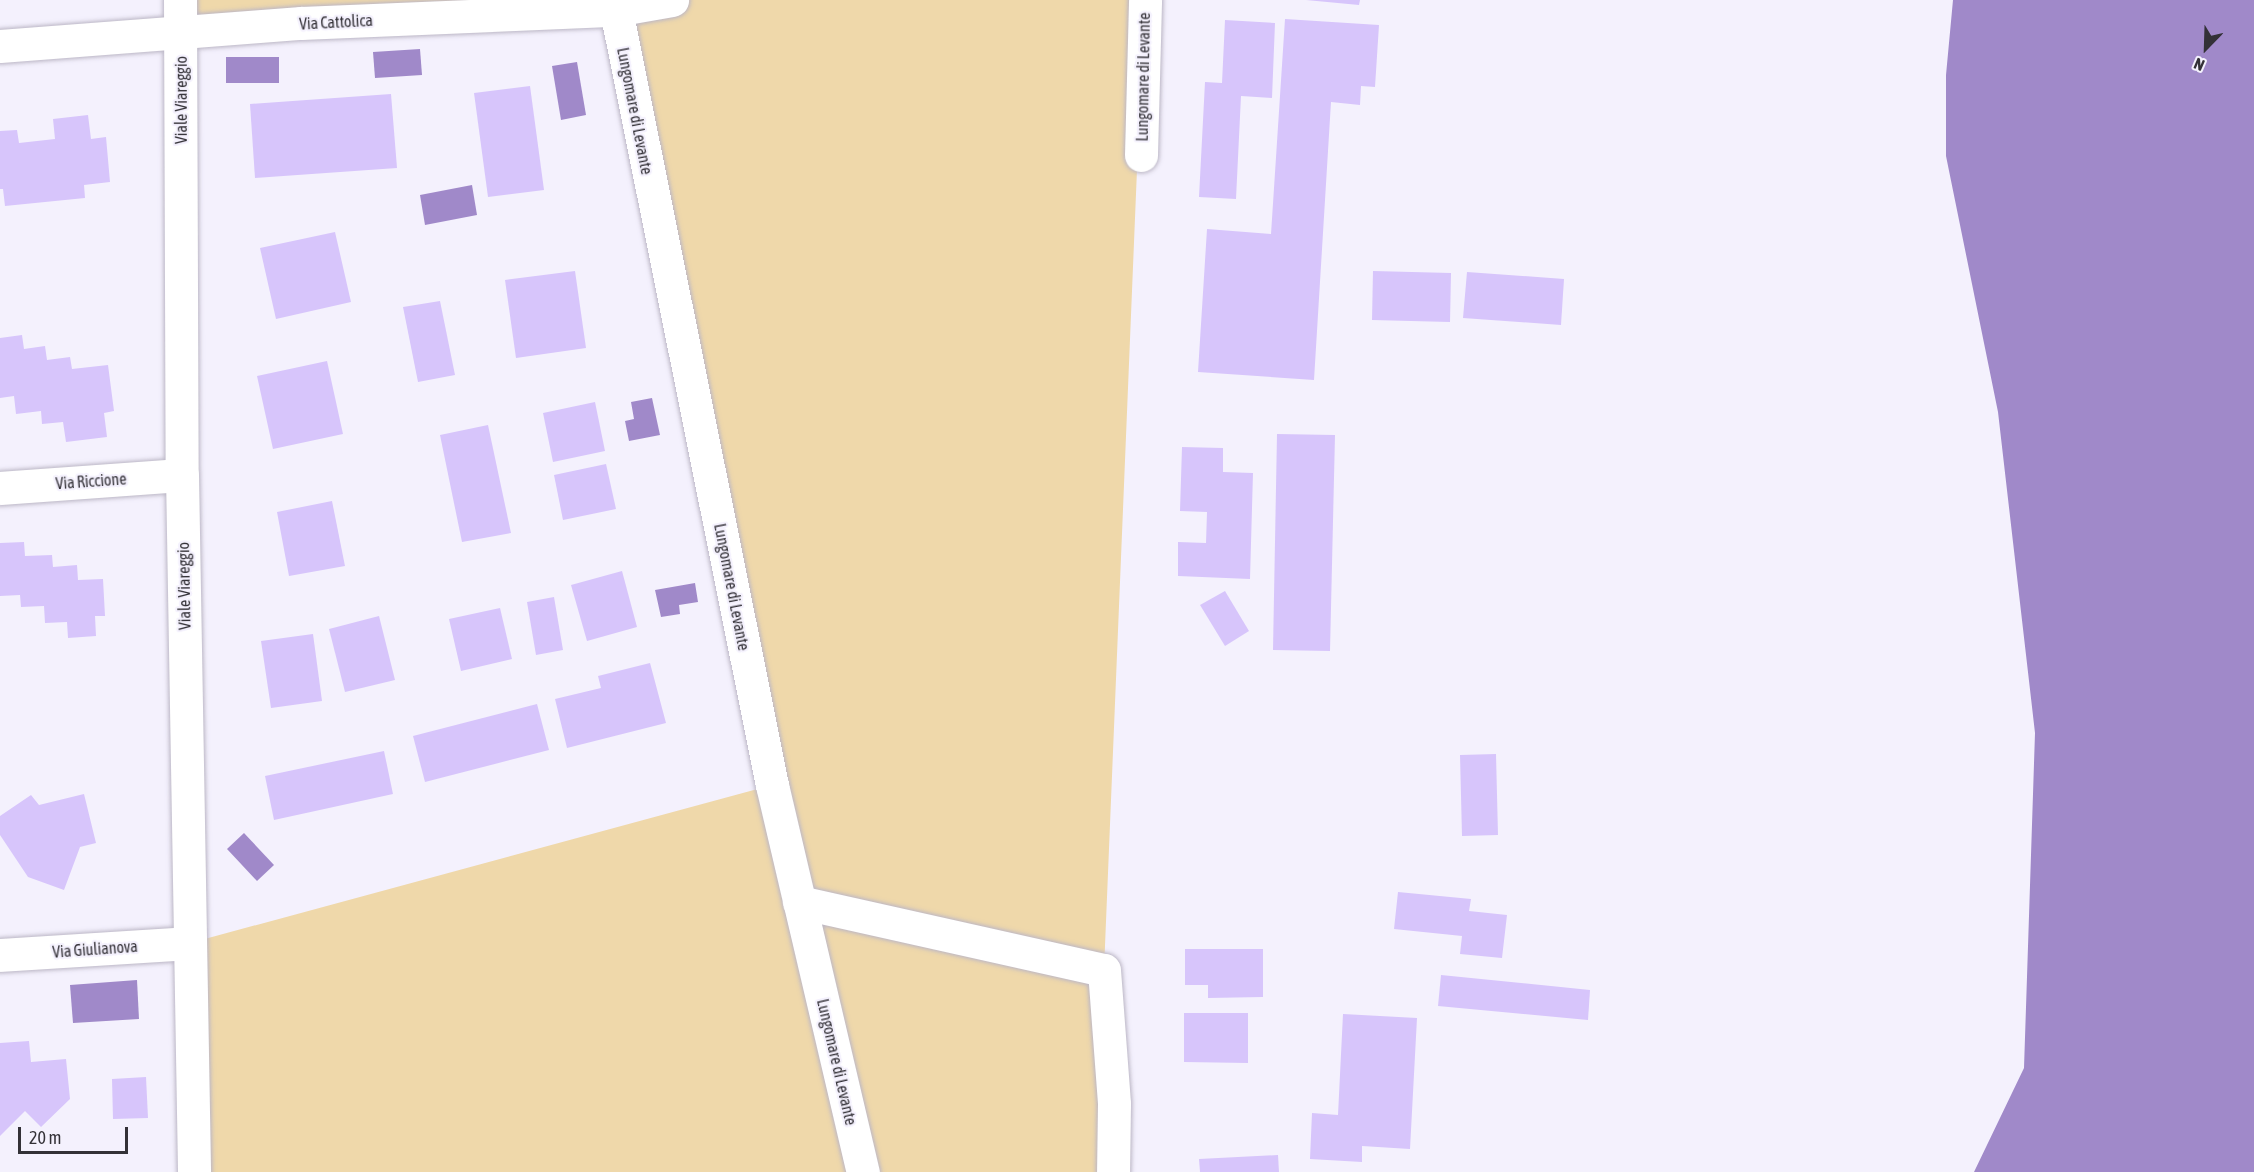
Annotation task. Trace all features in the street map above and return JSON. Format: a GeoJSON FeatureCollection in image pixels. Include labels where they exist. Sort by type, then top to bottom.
{"type":"FeatureCollection","features":[{"type":"Feature","properties":{"kind":"street","name":"Via Cattolica"},"geometry":{"type":"LineString","coordinates":[[0,46],[180,16],[614,5],[672,0]]}},
{"type":"Feature","properties":{"kind":"street","name":"Lungomare di Levante"},"geometry":{"type":"LineString","coordinates":[[1142,155],[1145,0]]}},
{"type":"Feature","properties":{"kind":"street","name":"Lungomare di Levante"},"geometry":{"type":"LineString","coordinates":[[614,5],[772,785],[862,1172]]}},
{"type":"Feature","properties":{"kind":"street","name":"Viale Viareggio"},"geometry":{"type":"LineString","coordinates":[[180,16],[182,475],[194,1172]]}},
{"type":"Feature","properties":{"kind":"street","name":"Via Riccione"},"geometry":{"type":"LineString","coordinates":[[0,488],[182,475]]}},
{"type":"Feature","properties":{"kind":"street"},"geometry":{"type":"LineString","coordinates":[[799,902],[1104,970],[1114,1104],[1113,1172]]}},
{"type":"Feature","properties":{"kind":"street","name":"Via Giulianova"},"geometry":{"type":"LineString","coordinates":[[0,955],[190,943]]}},
{"type":"Feature","properties":{"kind":"shaded area"},"geometry":{"type":"Polygon","coordinates":[[[180,0],[483,0],[181,31],[180,0]]]}},
{"type":"Feature","properties":{"kind":"shaded area"},"geometry":{"type":"Polygon","coordinates":[[[680,0],[1144,0],[1104,970],[1103,1172],[194,1172],[190,943],[772,785],[615,10],[680,0]]]}},
{"type":"Feature","properties":{"kind":"shaded area"},"geometry":{"type":"Polygon","coordinates":[[[1953,0],[2254,0],[2254,1172],[1974,1172],[2024,1068],[2035,733],[1998,412],[1946,156],[1946,75],[1953,0]]]}},
{"type":"Feature","properties":{"kind":"shaded area"},"geometry":{"type":"Polygon","coordinates":[[[420,49],[422,75],[375,78],[373,52],[420,49]]]}},
{"type":"Feature","properties":{"kind":"shaded area"},"geometry":{"type":"Polygon","coordinates":[[[226,57],[279,57],[279,83],[226,83],[226,57]]]}},
{"type":"Feature","properties":{"kind":"shaded area"},"geometry":{"type":"Polygon","coordinates":[[[577,62],[586,115],[561,120],[552,66],[577,62]]]}},
{"type":"Feature","properties":{"kind":"shaded area"},"geometry":{"type":"Polygon","coordinates":[[[472,185],[477,215],[425,225],[420,195],[472,185]]]}},
{"type":"Feature","properties":{"kind":"shaded area"},"geometry":{"type":"Polygon","coordinates":[[[652,398],[660,435],[629,441],[625,421],[634,419],[631,402],[652,398]]]}},
{"type":"Feature","properties":{"kind":"shaded area"},"geometry":{"type":"Polygon","coordinates":[[[695,583],[698,602],[679,605],[680,614],[661,617],[655,590],[695,583]]]}},
{"type":"Feature","properties":{"kind":"shaded area"},"geometry":{"type":"Polygon","coordinates":[[[244,833],[274,865],[257,881],[227,849],[244,833]]]}},
{"type":"Feature","properties":{"kind":"shaded area"},"geometry":{"type":"Polygon","coordinates":[[[137,980],[139,1019],[73,1023],[70,985],[137,980]]]}},
{"type":"Feature","properties":{"kind":"building"},"geometry":{"type":"Polygon","coordinates":[[[1306,0],[1360,0],[1359,5],[1306,0]]]}},
{"type":"Feature","properties":{"kind":"building"},"geometry":{"type":"Polygon","coordinates":[[[1285,19],[1379,25],[1375,87],[1361,86],[1360,105],[1331,102],[1314,380],[1198,372],[1207,229],[1271,234],[1285,19]]]}},
{"type":"Feature","properties":{"kind":"building"},"geometry":{"type":"Polygon","coordinates":[[[1225,20],[1275,23],[1272,98],[1241,96],[1236,199],[1199,197],[1205,82],[1222,83],[1225,20]]]}},
{"type":"Feature","properties":{"kind":"building"},"geometry":{"type":"Polygon","coordinates":[[[530,86],[544,190],[488,197],[474,93],[530,86]]]}},
{"type":"Feature","properties":{"kind":"building"},"geometry":{"type":"Polygon","coordinates":[[[391,94],[397,168],[255,178],[250,104],[391,94]]]}},
{"type":"Feature","properties":{"kind":"building"},"geometry":{"type":"Polygon","coordinates":[[[88,115],[91,139],[106,137],[110,182],[84,185],[85,198],[5,206],[3,189],[0,189],[0,131],[17,130],[19,143],[55,139],[53,119],[88,115]]]}},
{"type":"Feature","properties":{"kind":"building"},"geometry":{"type":"Polygon","coordinates":[[[335,232],[351,302],[276,319],[260,248],[335,232]]]}},
{"type":"Feature","properties":{"kind":"building"},"geometry":{"type":"Polygon","coordinates":[[[575,271],[586,348],[516,358],[505,280],[575,271]]]}},
{"type":"Feature","properties":{"kind":"building"},"geometry":{"type":"Polygon","coordinates":[[[1373,271],[1451,273],[1450,322],[1372,320],[1373,271]]]}},
{"type":"Feature","properties":{"kind":"building"},"geometry":{"type":"Polygon","coordinates":[[[1467,272],[1564,279],[1561,325],[1463,318],[1467,272]]]}},
{"type":"Feature","properties":{"kind":"building"},"geometry":{"type":"Polygon","coordinates":[[[440,301],[455,375],[418,382],[403,307],[440,301]]]}},
{"type":"Feature","properties":{"kind":"building"},"geometry":{"type":"Polygon","coordinates":[[[22,335],[24,349],[45,346],[47,360],[70,357],[72,369],[108,365],[114,411],[104,413],[107,437],[66,442],[63,422],[42,424],[41,411],[16,414],[14,396],[0,398],[0,338],[22,335]]]}},
{"type":"Feature","properties":{"kind":"building"},"geometry":{"type":"Polygon","coordinates":[[[327,361],[343,434],[273,449],[257,376],[327,361]]]}},
{"type":"Feature","properties":{"kind":"building"},"geometry":{"type":"Polygon","coordinates":[[[595,402],[605,451],[553,462],[543,413],[595,402]]]}},
{"type":"Feature","properties":{"kind":"building"},"geometry":{"type":"Polygon","coordinates":[[[488,425],[511,533],[462,542],[440,435],[488,425]]]}},
{"type":"Feature","properties":{"kind":"building"},"geometry":{"type":"Polygon","coordinates":[[[1277,434],[1335,435],[1330,651],[1273,650],[1277,434]]]}},
{"type":"Feature","properties":{"kind":"building"},"geometry":{"type":"Polygon","coordinates":[[[1182,447],[1223,448],[1223,472],[1253,473],[1250,579],[1178,576],[1178,542],[1206,543],[1207,512],[1180,511],[1182,447]]]}},
{"type":"Feature","properties":{"kind":"building"},"geometry":{"type":"Polygon","coordinates":[[[606,464],[616,509],[563,520],[554,475],[606,464]]]}},
{"type":"Feature","properties":{"kind":"building"},"geometry":{"type":"Polygon","coordinates":[[[332,501],[345,566],[289,576],[277,512],[332,501]]]}},
{"type":"Feature","properties":{"kind":"building"},"geometry":{"type":"Polygon","coordinates":[[[24,542],[25,556],[52,555],[53,567],[77,565],[78,580],[103,579],[105,616],[95,616],[96,636],[68,638],[67,622],[45,623],[44,606],[21,607],[20,595],[0,596],[0,543],[24,542]]]}},
{"type":"Feature","properties":{"kind":"building"},"geometry":{"type":"Polygon","coordinates":[[[622,571],[637,627],[587,641],[571,585],[622,571]]]}},
{"type":"Feature","properties":{"kind":"building"},"geometry":{"type":"Polygon","coordinates":[[[1225,591],[1249,631],[1225,646],[1200,605],[1225,591]]]}},
{"type":"Feature","properties":{"kind":"building"},"geometry":{"type":"Polygon","coordinates":[[[554,597],[563,650],[536,655],[527,602],[554,597]]]}},
{"type":"Feature","properties":{"kind":"building"},"geometry":{"type":"Polygon","coordinates":[[[500,608],[512,659],[461,671],[449,619],[500,608]]]}},
{"type":"Feature","properties":{"kind":"building"},"geometry":{"type":"Polygon","coordinates":[[[379,616],[395,680],[345,692],[329,629],[379,616]]]}},
{"type":"Feature","properties":{"kind":"building"},"geometry":{"type":"Polygon","coordinates":[[[313,634],[322,701],[271,708],[261,641],[313,634]]]}},
{"type":"Feature","properties":{"kind":"building"},"geometry":{"type":"Polygon","coordinates":[[[650,663],[666,723],[567,748],[555,699],[601,688],[598,676],[650,663]]]}},
{"type":"Feature","properties":{"kind":"building"},"geometry":{"type":"Polygon","coordinates":[[[537,704],[549,750],[425,782],[413,736],[537,704]]]}},
{"type":"Feature","properties":{"kind":"building"},"geometry":{"type":"Polygon","coordinates":[[[384,751],[393,794],[274,820],[265,776],[384,751]]]}},
{"type":"Feature","properties":{"kind":"building"},"geometry":{"type":"Polygon","coordinates":[[[1496,754],[1498,835],[1462,836],[1460,755],[1496,754]]]}},
{"type":"Feature","properties":{"kind":"building"},"geometry":{"type":"Polygon","coordinates":[[[84,794],[96,843],[80,847],[64,890],[28,877],[0,835],[0,816],[31,795],[39,805],[84,794]]]}},
{"type":"Feature","properties":{"kind":"building"},"geometry":{"type":"Polygon","coordinates":[[[1398,892],[1471,899],[1469,911],[1507,915],[1502,958],[1460,954],[1462,936],[1394,929],[1398,892]]]}},
{"type":"Feature","properties":{"kind":"building"},"geometry":{"type":"Polygon","coordinates":[[[1185,949],[1263,949],[1263,997],[1208,998],[1208,985],[1185,985],[1185,949]]]}},
{"type":"Feature","properties":{"kind":"building"},"geometry":{"type":"Polygon","coordinates":[[[1441,975],[1590,990],[1588,1020],[1438,1006],[1441,975]]]}},
{"type":"Feature","properties":{"kind":"building"},"geometry":{"type":"Polygon","coordinates":[[[1184,1013],[1248,1013],[1248,1063],[1184,1062],[1184,1013]]]}},
{"type":"Feature","properties":{"kind":"building"},"geometry":{"type":"Polygon","coordinates":[[[1343,1014],[1417,1018],[1410,1149],[1362,1146],[1362,1162],[1310,1159],[1312,1113],[1338,1115],[1343,1014]]]}},
{"type":"Feature","properties":{"kind":"building"},"geometry":{"type":"Polygon","coordinates":[[[29,1041],[31,1062],[66,1059],[70,1099],[41,1127],[25,1111],[0,1136],[0,1043],[29,1041]]]}},
{"type":"Feature","properties":{"kind":"building"},"geometry":{"type":"Polygon","coordinates":[[[146,1077],[148,1118],[113,1119],[112,1079],[146,1077]]]}},
{"type":"Feature","properties":{"kind":"building"},"geometry":{"type":"Polygon","coordinates":[[[1278,1155],[1279,1172],[1200,1172],[1199,1159],[1278,1155]]]}}]}
